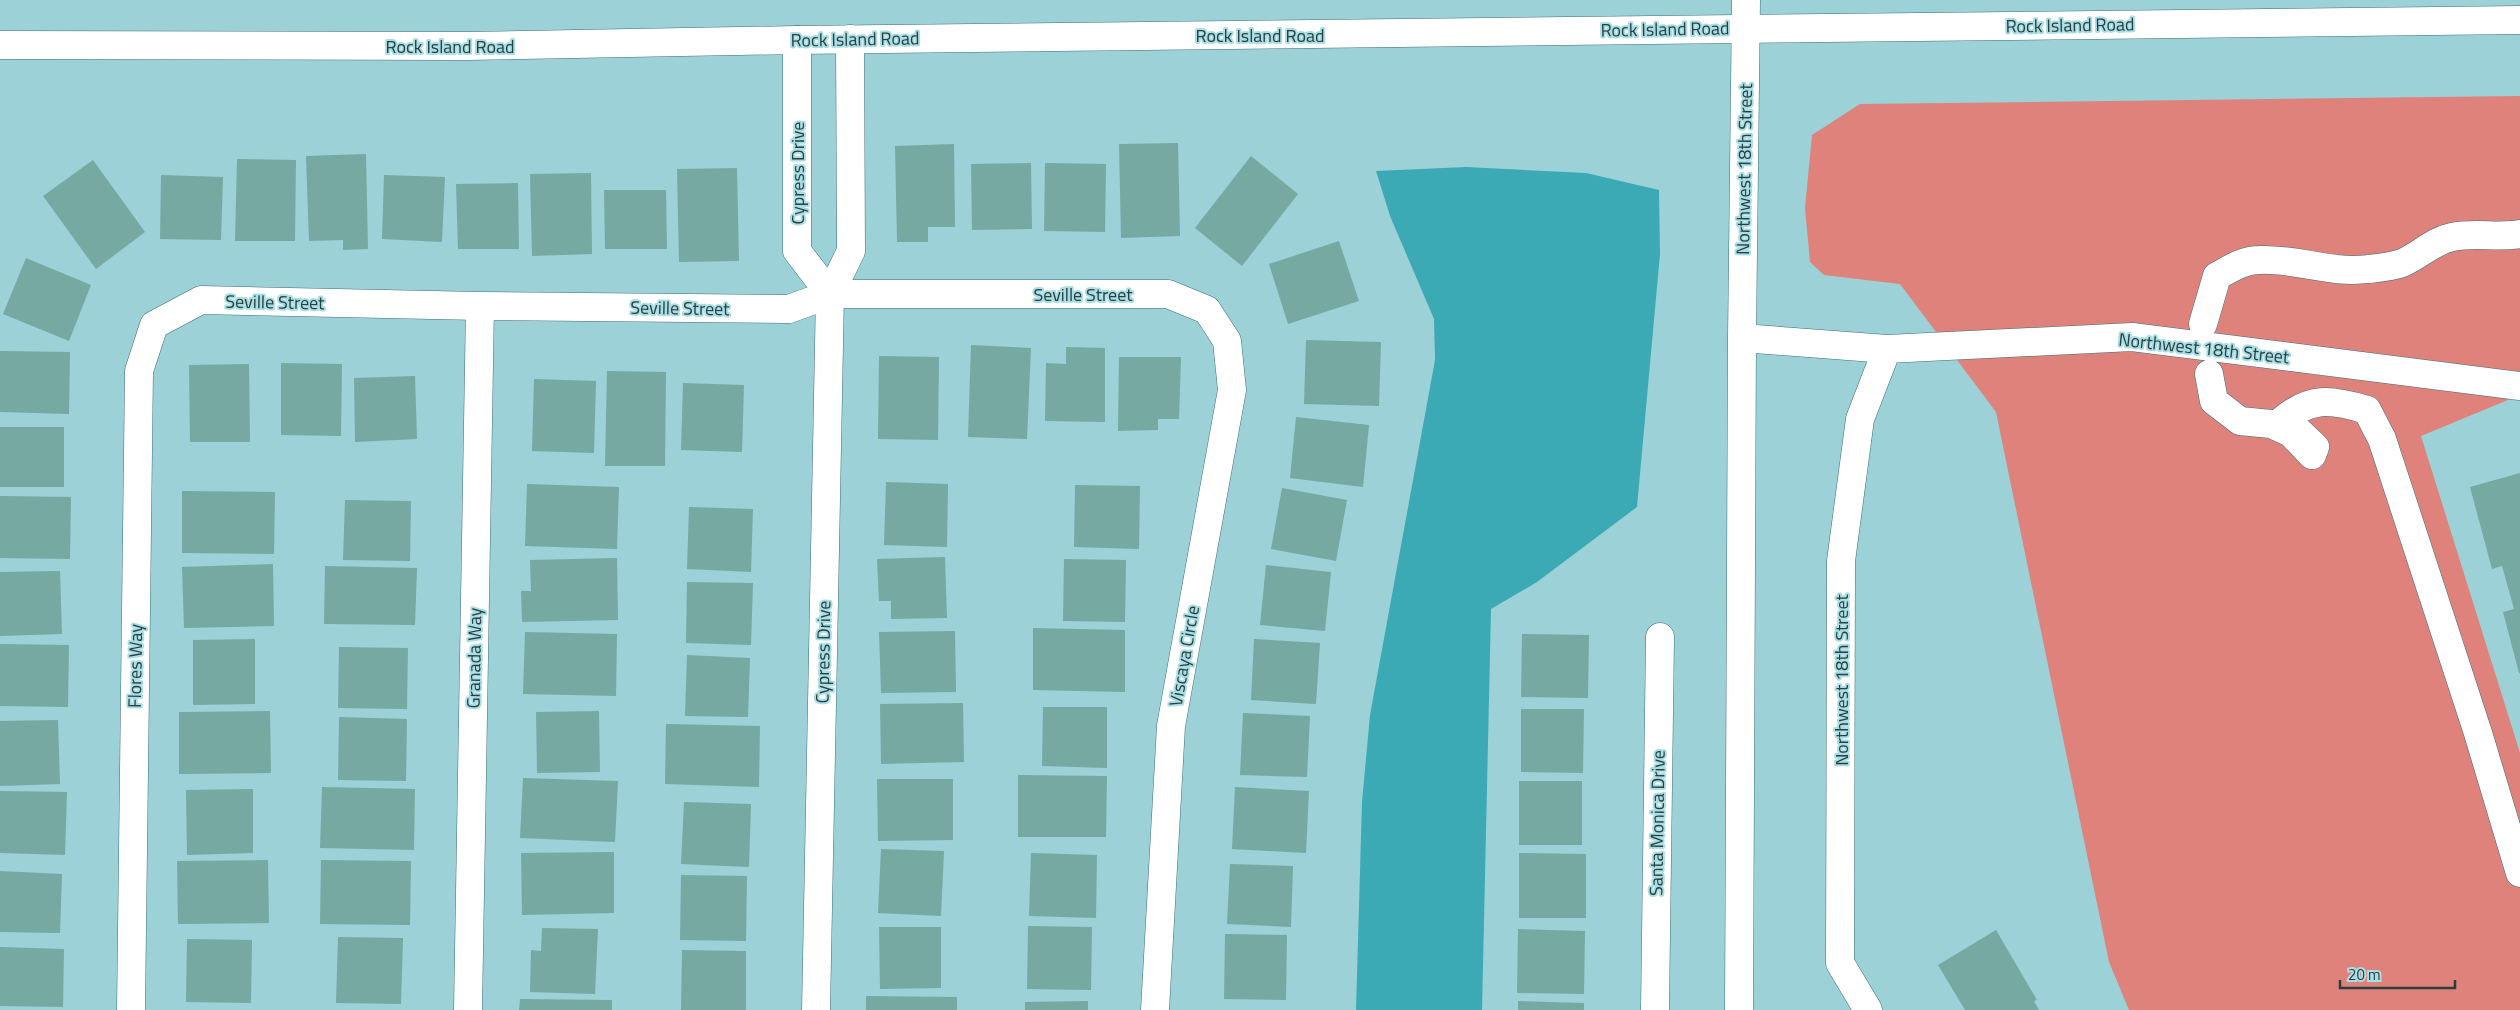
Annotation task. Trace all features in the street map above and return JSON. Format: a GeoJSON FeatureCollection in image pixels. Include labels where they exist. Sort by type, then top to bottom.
{"type":"FeatureCollection","features":[{"type":"Feature","properties":{"kind":"street","name":"Northwest 18th Street"},"geometry":{"type":"LineString","coordinates":[[1739,1010],[1742,338],[1746,0]]}},
{"type":"Feature","properties":{"kind":"street","name":"Rock Island Road"},"geometry":{"type":"LineString","coordinates":[[0,45],[468,46],[850,39],[2520,20]]}},
{"type":"Feature","properties":{"kind":"street","name":"Cypress Drive"},"geometry":{"type":"LineString","coordinates":[[816,1010],[830,294],[851,252],[850,39]]}},
{"type":"Feature","properties":{"kind":"street","name":"Cypress Drive"},"geometry":{"type":"LineString","coordinates":[[797,40],[797,252],[830,294]]}},
{"type":"Feature","properties":{"kind":"street"},"geometry":{"type":"LineString","coordinates":[[2203,324],[2217,276],[2235,265],[2258,260],[2290,262],[2329,269],[2367,269],[2402,263],[2426,248],[2450,237],[2475,233],[2520,234]]}},
{"type":"Feature","properties":{"kind":"street","name":"Seville Street"},"geometry":{"type":"LineString","coordinates":[[154,325],[201,300],[480,306],[788,309],[830,294],[1168,294],[1207,310]]}},
{"type":"Feature","properties":{"kind":"street","name":"Granada Way"},"geometry":{"type":"LineString","coordinates":[[468,1010],[480,306]]}},
{"type":"Feature","properties":{"kind":"street","name":"Viscaya Circle"},"geometry":{"type":"LineString","coordinates":[[1156,1010],[1171,726],[1232,390],[1227,341],[1207,310]]}},
{"type":"Feature","properties":{"kind":"street","name":"Flores Way"},"geometry":{"type":"LineString","coordinates":[[131,1010],[139,371],[154,325]]}},
{"type":"Feature","properties":{"kind":"street","name":"Northwest 18th Street"},"geometry":{"type":"LineString","coordinates":[[1742,338],[1887,349],[2132,337],[2520,386]]}},
{"type":"Feature","properties":{"kind":"street","name":"Northwest 18th Street"},"geometry":{"type":"LineString","coordinates":[[1868,1010],[1840,963],[1841,561],[1860,418],[1887,349]]}},
{"type":"Feature","properties":{"kind":"street"},"geometry":{"type":"LineString","coordinates":[[2208,374],[2214,401],[2240,421],[2271,424],[2291,433],[2312,455],[2315,447],[2295,428],[2279,423],[2291,413],[2315,402],[2339,401],[2367,410],[2382,439],[2478,733],[2520,873]]}},
{"type":"Feature","properties":{"kind":"street","name":"Santa Monica Drive"},"geometry":{"type":"LineString","coordinates":[[1654,1010],[1660,637]]}},
{"type":"Feature","properties":{"kind":"shaded area"},"geometry":{"type":"Polygon","coordinates":[[[2520,96],[2520,395],[2421,436],[2520,753],[2520,1010],[2129,1010],[2109,962],[1996,412],[1900,284],[1824,275],[1810,262],[1805,208],[1812,135],[1860,104],[2520,96]]]}},
{"type":"Feature","properties":{"kind":"water"},"geometry":{"type":"Polygon","coordinates":[[[1466,167],[1586,173],[1659,190],[1660,254],[1637,507],[1537,582],[1491,609],[1482,1010],[1356,1010],[1362,802],[1370,715],[1435,360],[1434,319],[1390,216],[1376,171],[1466,167]]]}},
{"type":"Feature","properties":{"kind":"building"},"geometry":{"type":"Polygon","coordinates":[[[1178,143],[1180,236],[1121,238],[1119,144],[1178,143]]]}},
{"type":"Feature","properties":{"kind":"building"},"geometry":{"type":"Polygon","coordinates":[[[954,144],[955,227],[928,227],[928,242],[897,242],[895,146],[954,144]]]}},
{"type":"Feature","properties":{"kind":"building"},"geometry":{"type":"Polygon","coordinates":[[[366,154],[368,249],[343,250],[343,240],[309,241],[306,156],[366,154]]]}},
{"type":"Feature","properties":{"kind":"building"},"geometry":{"type":"Polygon","coordinates":[[[1251,156],[1298,194],[1242,266],[1195,228],[1251,156]]]}},
{"type":"Feature","properties":{"kind":"building"},"geometry":{"type":"Polygon","coordinates":[[[237,159],[296,160],[295,241],[235,241],[237,159]]]}},
{"type":"Feature","properties":{"kind":"building"},"geometry":{"type":"Polygon","coordinates":[[[93,160],[145,232],[96,269],[43,196],[93,160]]]}},
{"type":"Feature","properties":{"kind":"building"},"geometry":{"type":"Polygon","coordinates":[[[1031,163],[1032,229],[972,230],[971,164],[1031,163]]]}},
{"type":"Feature","properties":{"kind":"building"},"geometry":{"type":"Polygon","coordinates":[[[1045,163],[1106,164],[1105,232],[1044,231],[1045,163]]]}},
{"type":"Feature","properties":{"kind":"building"},"geometry":{"type":"Polygon","coordinates":[[[737,168],[739,261],[679,262],[677,169],[737,168]]]}},
{"type":"Feature","properties":{"kind":"building"},"geometry":{"type":"Polygon","coordinates":[[[591,173],[592,254],[532,256],[530,174],[591,173]]]}},
{"type":"Feature","properties":{"kind":"building"},"geometry":{"type":"Polygon","coordinates":[[[161,175],[223,177],[221,240],[160,239],[161,175]]]}},
{"type":"Feature","properties":{"kind":"building"},"geometry":{"type":"Polygon","coordinates":[[[384,175],[445,177],[442,242],[382,239],[384,175]]]}},
{"type":"Feature","properties":{"kind":"building"},"geometry":{"type":"Polygon","coordinates":[[[518,183],[519,249],[458,249],[456,184],[518,183]]]}},
{"type":"Feature","properties":{"kind":"building"},"geometry":{"type":"Polygon","coordinates":[[[604,190],[666,190],[667,249],[605,249],[604,190]]]}},
{"type":"Feature","properties":{"kind":"building"},"geometry":{"type":"Polygon","coordinates":[[[1339,241],[1359,301],[1288,324],[1269,264],[1339,241]]]}},
{"type":"Feature","properties":{"kind":"building"},"geometry":{"type":"Polygon","coordinates":[[[26,258],[91,285],[69,341],[3,314],[26,258]]]}},
{"type":"Feature","properties":{"kind":"building"},"geometry":{"type":"Polygon","coordinates":[[[1306,340],[1381,342],[1379,406],[1304,404],[1306,340]]]}},
{"type":"Feature","properties":{"kind":"building"},"geometry":{"type":"Polygon","coordinates":[[[971,345],[1031,348],[1027,439],[968,437],[971,345]]]}},
{"type":"Feature","properties":{"kind":"building"},"geometry":{"type":"Polygon","coordinates":[[[1066,347],[1105,348],[1105,422],[1045,421],[1046,363],[1066,364],[1066,347]]]}},
{"type":"Feature","properties":{"kind":"building"},"geometry":{"type":"Polygon","coordinates":[[[0,351],[70,352],[69,414],[0,412],[0,351]]]}},
{"type":"Feature","properties":{"kind":"building"},"geometry":{"type":"Polygon","coordinates":[[[879,356],[939,357],[938,440],[878,439],[879,356]]]}},
{"type":"Feature","properties":{"kind":"building"},"geometry":{"type":"Polygon","coordinates":[[[1119,357],[1181,357],[1179,419],[1158,419],[1158,430],[1118,431],[1119,357]]]}},
{"type":"Feature","properties":{"kind":"building"},"geometry":{"type":"Polygon","coordinates":[[[281,363],[342,364],[341,436],[281,435],[281,363]]]}},
{"type":"Feature","properties":{"kind":"building"},"geometry":{"type":"Polygon","coordinates":[[[249,364],[250,442],[190,442],[189,365],[249,364]]]}},
{"type":"Feature","properties":{"kind":"building"},"geometry":{"type":"Polygon","coordinates":[[[607,371],[666,372],[665,466],[605,466],[607,371]]]}},
{"type":"Feature","properties":{"kind":"building"},"geometry":{"type":"Polygon","coordinates":[[[415,376],[417,439],[355,442],[354,378],[415,376]]]}},
{"type":"Feature","properties":{"kind":"building"},"geometry":{"type":"Polygon","coordinates":[[[534,379],[596,381],[594,453],[532,451],[534,379]]]}},
{"type":"Feature","properties":{"kind":"building"},"geometry":{"type":"Polygon","coordinates":[[[683,383],[744,385],[742,452],[681,450],[683,383]]]}},
{"type":"Feature","properties":{"kind":"building"},"geometry":{"type":"Polygon","coordinates":[[[1296,417],[1369,425],[1363,487],[1290,478],[1296,417]]]}},
{"type":"Feature","properties":{"kind":"building"},"geometry":{"type":"Polygon","coordinates":[[[0,427],[64,427],[64,487],[0,487],[0,427]]]}},
{"type":"Feature","properties":{"kind":"building"},"geometry":{"type":"Polygon","coordinates":[[[2520,473],[2519,673],[2503,612],[2514,609],[2502,566],[2492,569],[2470,487],[2520,473]]]}},
{"type":"Feature","properties":{"kind":"building"},"geometry":{"type":"Polygon","coordinates":[[[886,482],[948,484],[947,547],[884,545],[886,482]]]}},
{"type":"Feature","properties":{"kind":"building"},"geometry":{"type":"Polygon","coordinates":[[[527,484],[619,487],[617,549],[525,546],[527,484]]]}},
{"type":"Feature","properties":{"kind":"building"},"geometry":{"type":"Polygon","coordinates":[[[1075,485],[1140,486],[1139,549],[1074,547],[1075,485]]]}},
{"type":"Feature","properties":{"kind":"building"},"geometry":{"type":"Polygon","coordinates":[[[1282,488],[1347,500],[1336,561],[1271,549],[1282,488]]]}},
{"type":"Feature","properties":{"kind":"building"},"geometry":{"type":"Polygon","coordinates":[[[182,491],[275,492],[274,554],[182,553],[182,491]]]}},
{"type":"Feature","properties":{"kind":"building"},"geometry":{"type":"Polygon","coordinates":[[[0,496],[71,497],[70,559],[0,558],[0,496]]]}},
{"type":"Feature","properties":{"kind":"building"},"geometry":{"type":"Polygon","coordinates":[[[345,500],[411,501],[410,561],[343,560],[345,500]]]}},
{"type":"Feature","properties":{"kind":"building"},"geometry":{"type":"Polygon","coordinates":[[[689,507],[753,509],[751,572],[687,569],[689,507]]]}},
{"type":"Feature","properties":{"kind":"building"},"geometry":{"type":"Polygon","coordinates":[[[945,557],[947,618],[891,619],[891,601],[879,601],[877,559],[945,557]]]}},
{"type":"Feature","properties":{"kind":"building"},"geometry":{"type":"Polygon","coordinates":[[[617,558],[618,620],[522,622],[521,591],[531,591],[530,560],[617,558]]]}},
{"type":"Feature","properties":{"kind":"building"},"geometry":{"type":"Polygon","coordinates":[[[1064,559],[1126,560],[1125,622],[1063,621],[1064,559]]]}},
{"type":"Feature","properties":{"kind":"building"},"geometry":{"type":"Polygon","coordinates":[[[273,564],[274,626],[184,628],[182,567],[273,564]]]}},
{"type":"Feature","properties":{"kind":"building"},"geometry":{"type":"Polygon","coordinates":[[[1266,565],[1331,572],[1325,631],[1260,625],[1266,565]]]}},
{"type":"Feature","properties":{"kind":"building"},"geometry":{"type":"Polygon","coordinates":[[[325,566],[417,568],[415,625],[324,624],[325,566]]]}},
{"type":"Feature","properties":{"kind":"building"},"geometry":{"type":"Polygon","coordinates":[[[60,571],[62,634],[0,636],[0,572],[60,571]]]}},
{"type":"Feature","properties":{"kind":"building"},"geometry":{"type":"Polygon","coordinates":[[[687,582],[753,583],[751,645],[686,643],[687,582]]]}},
{"type":"Feature","properties":{"kind":"building"},"geometry":{"type":"Polygon","coordinates":[[[1033,628],[1125,630],[1125,692],[1033,690],[1033,628]]]}},
{"type":"Feature","properties":{"kind":"building"},"geometry":{"type":"Polygon","coordinates":[[[955,631],[956,692],[881,693],[879,632],[955,631]]]}},
{"type":"Feature","properties":{"kind":"building"},"geometry":{"type":"Polygon","coordinates":[[[525,632],[617,634],[616,696],[523,694],[525,632]]]}},
{"type":"Feature","properties":{"kind":"building"},"geometry":{"type":"Polygon","coordinates":[[[1522,634],[1589,635],[1588,698],[1521,697],[1522,634]]]}},
{"type":"Feature","properties":{"kind":"building"},"geometry":{"type":"Polygon","coordinates":[[[255,639],[255,704],[193,705],[193,640],[255,639]]]}},
{"type":"Feature","properties":{"kind":"building"},"geometry":{"type":"Polygon","coordinates":[[[1254,639],[1320,643],[1316,704],[1251,700],[1254,639]]]}},
{"type":"Feature","properties":{"kind":"building"},"geometry":{"type":"Polygon","coordinates":[[[0,644],[69,645],[68,707],[0,706],[0,644]]]}},
{"type":"Feature","properties":{"kind":"building"},"geometry":{"type":"Polygon","coordinates":[[[339,647],[408,648],[407,709],[338,708],[339,647]]]}},
{"type":"Feature","properties":{"kind":"building"},"geometry":{"type":"Polygon","coordinates":[[[687,655],[750,658],[748,717],[685,716],[687,655]]]}},
{"type":"Feature","properties":{"kind":"building"},"geometry":{"type":"Polygon","coordinates":[[[963,703],[964,762],[881,764],[880,704],[963,703]]]}},
{"type":"Feature","properties":{"kind":"building"},"geometry":{"type":"Polygon","coordinates":[[[1043,707],[1107,707],[1107,768],[1042,766],[1043,707]]]}},
{"type":"Feature","properties":{"kind":"building"},"geometry":{"type":"Polygon","coordinates":[[[1521,709],[1584,709],[1583,773],[1521,772],[1521,709]]]}},
{"type":"Feature","properties":{"kind":"building"},"geometry":{"type":"Polygon","coordinates":[[[270,711],[271,773],[179,774],[179,712],[270,711]]]}},
{"type":"Feature","properties":{"kind":"building"},"geometry":{"type":"Polygon","coordinates":[[[599,711],[600,772],[537,773],[536,712],[599,711]]]}},
{"type":"Feature","properties":{"kind":"building"},"geometry":{"type":"Polygon","coordinates":[[[1243,713],[1310,716],[1307,777],[1240,775],[1243,713]]]}},
{"type":"Feature","properties":{"kind":"building"},"geometry":{"type":"Polygon","coordinates":[[[339,717],[407,719],[406,781],[338,780],[339,717]]]}},
{"type":"Feature","properties":{"kind":"building"},"geometry":{"type":"Polygon","coordinates":[[[58,720],[60,784],[0,786],[0,721],[58,720]]]}},
{"type":"Feature","properties":{"kind":"building"},"geometry":{"type":"Polygon","coordinates":[[[666,724],[760,726],[759,787],[665,784],[666,724]]]}},
{"type":"Feature","properties":{"kind":"building"},"geometry":{"type":"Polygon","coordinates":[[[1018,775],[1107,776],[1106,837],[1018,837],[1018,775]]]}},
{"type":"Feature","properties":{"kind":"building"},"geometry":{"type":"Polygon","coordinates":[[[523,778],[618,781],[615,842],[520,838],[523,778]]]}},
{"type":"Feature","properties":{"kind":"building"},"geometry":{"type":"Polygon","coordinates":[[[877,779],[953,779],[953,840],[878,841],[877,779]]]}},
{"type":"Feature","properties":{"kind":"building"},"geometry":{"type":"Polygon","coordinates":[[[1519,781],[1582,781],[1582,845],[1519,845],[1519,781]]]}},
{"type":"Feature","properties":{"kind":"building"},"geometry":{"type":"Polygon","coordinates":[[[322,787],[415,789],[414,850],[320,848],[322,787]]]}},
{"type":"Feature","properties":{"kind":"building"},"geometry":{"type":"Polygon","coordinates":[[[1235,787],[1309,791],[1306,853],[1232,849],[1235,787]]]}},
{"type":"Feature","properties":{"kind":"building"},"geometry":{"type":"Polygon","coordinates":[[[253,789],[253,853],[187,855],[186,790],[253,789]]]}},
{"type":"Feature","properties":{"kind":"building"},"geometry":{"type":"Polygon","coordinates":[[[0,791],[67,792],[65,855],[0,853],[0,791]]]}},
{"type":"Feature","properties":{"kind":"building"},"geometry":{"type":"Polygon","coordinates":[[[684,802],[751,804],[749,867],[681,864],[684,802]]]}},
{"type":"Feature","properties":{"kind":"building"},"geometry":{"type":"Polygon","coordinates":[[[881,849],[944,851],[941,916],[878,913],[881,849]]]}},
{"type":"Feature","properties":{"kind":"building"},"geometry":{"type":"Polygon","coordinates":[[[614,852],[614,913],[522,915],[521,853],[614,852]]]}},
{"type":"Feature","properties":{"kind":"building"},"geometry":{"type":"Polygon","coordinates":[[[1031,853],[1097,855],[1096,918],[1029,916],[1031,853]]]}},
{"type":"Feature","properties":{"kind":"building"},"geometry":{"type":"Polygon","coordinates":[[[1519,853],[1586,854],[1586,918],[1519,918],[1519,853]]]}},
{"type":"Feature","properties":{"kind":"building"},"geometry":{"type":"Polygon","coordinates":[[[268,860],[269,923],[178,924],[177,861],[268,860]]]}},
{"type":"Feature","properties":{"kind":"building"},"geometry":{"type":"Polygon","coordinates":[[[321,860],[411,861],[410,925],[320,924],[321,860]]]}},
{"type":"Feature","properties":{"kind":"building"},"geometry":{"type":"Polygon","coordinates":[[[1230,864],[1293,866],[1291,927],[1227,924],[1230,864]]]}},
{"type":"Feature","properties":{"kind":"building"},"geometry":{"type":"Polygon","coordinates":[[[0,871],[62,874],[60,933],[0,932],[0,871]]]}},
{"type":"Feature","properties":{"kind":"building"},"geometry":{"type":"Polygon","coordinates":[[[681,875],[747,876],[746,941],[680,940],[681,875]]]}},
{"type":"Feature","properties":{"kind":"building"},"geometry":{"type":"Polygon","coordinates":[[[1028,926],[1092,927],[1091,990],[1027,989],[1028,926]]]}},
{"type":"Feature","properties":{"kind":"building"},"geometry":{"type":"Polygon","coordinates":[[[879,927],[941,927],[941,988],[880,989],[879,927]]]}},
{"type":"Feature","properties":{"kind":"building"},"geometry":{"type":"Polygon","coordinates":[[[542,928],[598,929],[595,994],[530,992],[531,950],[541,951],[542,928]]]}},
{"type":"Feature","properties":{"kind":"building"},"geometry":{"type":"Polygon","coordinates":[[[1518,929],[1585,931],[1584,994],[1517,993],[1518,929]]]}},
{"type":"Feature","properties":{"kind":"building"},"geometry":{"type":"Polygon","coordinates":[[[1996,930],[2037,1000],[2034,1001],[2039,1010],[1965,1010],[1938,965],[1996,930]]]}},
{"type":"Feature","properties":{"kind":"building"},"geometry":{"type":"Polygon","coordinates":[[[1225,934],[1287,935],[1286,1000],[1224,999],[1225,934]]]}},
{"type":"Feature","properties":{"kind":"building"},"geometry":{"type":"Polygon","coordinates":[[[338,937],[403,938],[401,1004],[336,1003],[338,937]]]}},
{"type":"Feature","properties":{"kind":"building"},"geometry":{"type":"Polygon","coordinates":[[[187,939],[252,940],[251,1003],[186,1002],[187,939]]]}},
{"type":"Feature","properties":{"kind":"building"},"geometry":{"type":"Polygon","coordinates":[[[0,947],[64,949],[63,1007],[0,1006],[0,947]]]}},
{"type":"Feature","properties":{"kind":"building"},"geometry":{"type":"Polygon","coordinates":[[[682,950],[746,951],[746,1010],[681,1010],[682,950]]]}},
{"type":"Feature","properties":{"kind":"building"},"geometry":{"type":"Polygon","coordinates":[[[866,996],[957,997],[957,1010],[866,1010],[866,996]]]}},
{"type":"Feature","properties":{"kind":"building"},"geometry":{"type":"Polygon","coordinates":[[[520,999],[612,1000],[612,1010],[519,1010],[520,999]]]}},
{"type":"Feature","properties":{"kind":"building"},"geometry":{"type":"Polygon","coordinates":[[[1088,1001],[1088,1010],[1025,1010],[1025,1002],[1088,1001]]]}},
{"type":"Feature","properties":{"kind":"building"},"geometry":{"type":"Polygon","coordinates":[[[1518,1001],[1584,1003],[1584,1010],[1518,1010],[1518,1001]]]}}]}
